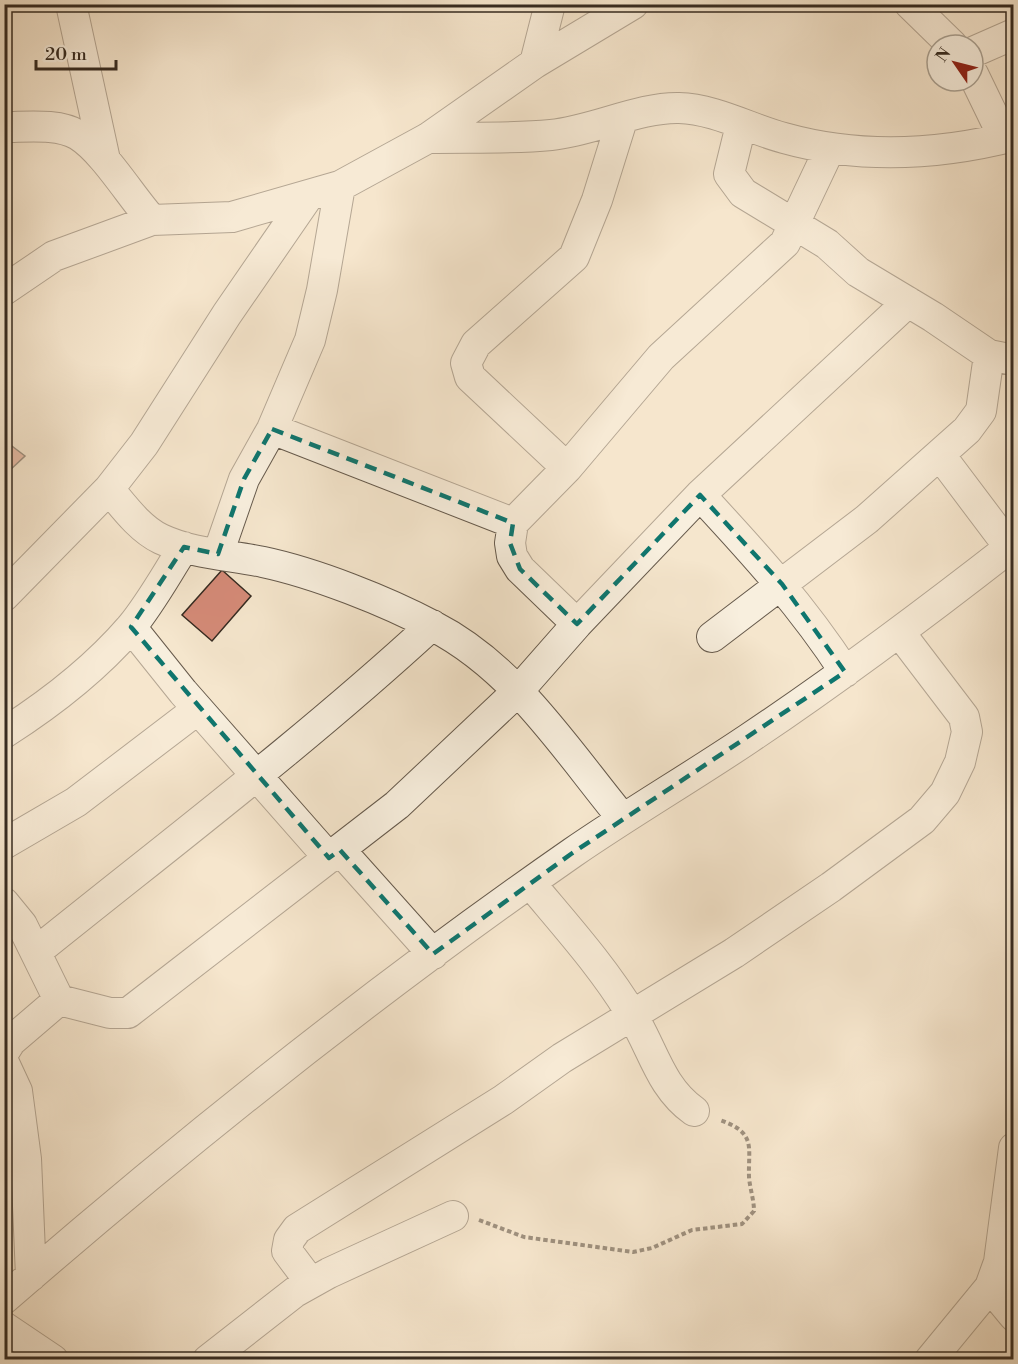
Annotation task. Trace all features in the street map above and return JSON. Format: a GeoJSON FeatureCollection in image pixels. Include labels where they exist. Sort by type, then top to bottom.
{"type":"FeatureCollection","features":[{"type":"Feature","properties":{"kind":"street"},"geometry":{"type":"LineString","coordinates":[[71,4],[105,160]]}},
{"type":"Feature","properties":{"kind":"street"},"geometry":{"type":"LineString","coordinates":[[535,63],[550,4]]}},
{"type":"Feature","properties":{"kind":"street"},"geometry":{"type":"LineString","coordinates":[[4,290],[54,256],[152,220],[232,217],[340,186],[428,138],[535,63],[633,4]]}},
{"type":"Feature","properties":{"kind":"street"},"geometry":{"type":"LineString","coordinates":[[910,4],[940,33]]}},
{"type":"Feature","properties":{"kind":"street"},"geometry":{"type":"LineString","coordinates":[[985,47],[1014,34]]}},
{"type":"Feature","properties":{"kind":"street"},"geometry":{"type":"LineString","coordinates":[[428,138],[552,135],[622,120],[660,108],[682,108],[703,112],[785,139],[830,148],[879,152],[938,151],[1009,137],[984,93]]}},
{"type":"Feature","properties":{"kind":"street"},"geometry":{"type":"LineString","coordinates":[[567,468],[470,376],[466,363],[476,344],[574,257],[597,200],[622,120]]}},
{"type":"Feature","properties":{"kind":"street"},"geometry":{"type":"LineString","coordinates":[[712,637],[867,519],[967,430],[981,411],[1001,357],[858,272],[827,244],[743,193],[729,174],[741,125]]}},
{"type":"Feature","properties":{"kind":"street"},"geometry":{"type":"LineString","coordinates":[[4,127],[54,128],[78,135],[105,160],[130,196],[152,220]]}},
{"type":"Feature","properties":{"kind":"street"},"geometry":{"type":"LineString","coordinates":[[576,624],[520,569],[512,556],[510,543],[513,523],[567,468],[625,396],[661,357],[785,243],[830,148]]}},
{"type":"Feature","properties":{"kind":"street"},"geometry":{"type":"LineString","coordinates":[[218,554],[244,479],[272,429],[310,340],[322,290],[340,186]]}},
{"type":"Feature","properties":{"kind":"street"},"geometry":{"type":"LineString","coordinates":[[4,596],[109,489],[144,444],[227,314],[309,195]]}},
{"type":"Feature","properties":{"kind":"street"},"geometry":{"type":"LineString","coordinates":[[59,1000],[110,1013],[128,1013],[398,805],[519,690],[576,624],[700,495],[908,302]]}},
{"type":"Feature","properties":{"kind":"street"},"geometry":{"type":"LineString","coordinates":[[272,429],[513,523]]}},
{"type":"Feature","properties":{"kind":"street"},"geometry":{"type":"LineString","coordinates":[[4,1299],[229,1110],[433,954],[623,819],[746,740],[845,672],[900,633],[1012,546],[940,455]]}},
{"type":"Feature","properties":{"kind":"street"},"geometry":{"type":"LineString","coordinates":[[109,489],[133,518],[160,538],[184,547],[265,562],[358,592],[452,636],[519,690],[623,819]]}},
{"type":"Feature","properties":{"kind":"street"},"geometry":{"type":"LineString","coordinates":[[700,495],[782,584],[817,629],[845,672]]}},
{"type":"Feature","properties":{"kind":"street"},"geometry":{"type":"LineString","coordinates":[[4,733],[36,713],[88,672],[131,627],[184,547]]}},
{"type":"Feature","properties":{"kind":"street"},"geometry":{"type":"LineString","coordinates":[[36,952],[258,777],[363,689],[432,625]]}},
{"type":"Feature","properties":{"kind":"street"},"geometry":{"type":"LineString","coordinates":[[131,627],[198,709],[258,777],[433,954]]}},
{"type":"Feature","properties":{"kind":"street"},"geometry":{"type":"LineString","coordinates":[[311,1283],[287,1251],[289,1240],[297,1229],[734,953],[831,887],[922,820],[945,793],[960,762],[966,732],[964,717],[900,633]]}},
{"type":"Feature","properties":{"kind":"street"},"geometry":{"type":"LineString","coordinates":[[4,844],[76,802],[198,709]]}},
{"type":"Feature","properties":{"kind":"street"},"geometry":{"type":"LineString","coordinates":[[531,884],[581,945],[633,1016],[667,1085],[694,1111]]}},
{"type":"Feature","properties":{"kind":"street"},"geometry":{"type":"LineString","coordinates":[[4,903],[22,925],[59,1000]]}},
{"type":"Feature","properties":{"kind":"street"},"geometry":{"type":"LineString","coordinates":[[4,1053],[10,1041],[59,1000]]}},
{"type":"Feature","properties":{"kind":"street"},"geometry":{"type":"LineString","coordinates":[[4,1063],[17,1091],[15,1154],[31,1276]]}},
{"type":"Feature","properties":{"kind":"street"},"geometry":{"type":"LineString","coordinates":[[927,1357],[990,1287],[999,1262],[1013,1151]]}},
{"type":"Feature","properties":{"kind":"street"},"geometry":{"type":"LineString","coordinates":[[208,1359],[295,1292],[453,1216]]}},
{"type":"Feature","properties":{"kind":"street"},"geometry":{"type":"LineString","coordinates":[[990,1287],[1014,1316]]}},
{"type":"Feature","properties":{"kind":"street"},"geometry":{"type":"LineString","coordinates":[[4,1328],[53,1359]]}},
{"type":"Feature","properties":{"kind":"path"},"geometry":{"type":"LineString","coordinates":[[453,1216],[467,1215],[524,1237],[633,1252],[652,1248],[692,1230],[742,1224],[754,1211],[749,1175],[751,1149],[742,1132],[732,1124],[694,1111]]}},
{"type":"Feature","properties":{"kind":"highlighted area"},"geometry":{"type":"Polygon","coordinates":[[[272,429],[513,523],[510,543],[520,569],[577,624],[700,495],[782,584],[845,672],[571,854],[433,954],[340,850],[329,858],[131,627],[184,547],[218,554],[244,479],[272,429]]]}},
{"type":"Feature","properties":{"kind":"building"},"geometry":{"type":"Polygon","coordinates":[[[4,440],[25,456],[9,471],[4,467],[4,440]]]}},
{"type":"Feature","properties":{"kind":"building"},"geometry":{"type":"Polygon","coordinates":[[[222,570],[251,596],[212,641],[182,615],[222,570]]]}}]}
